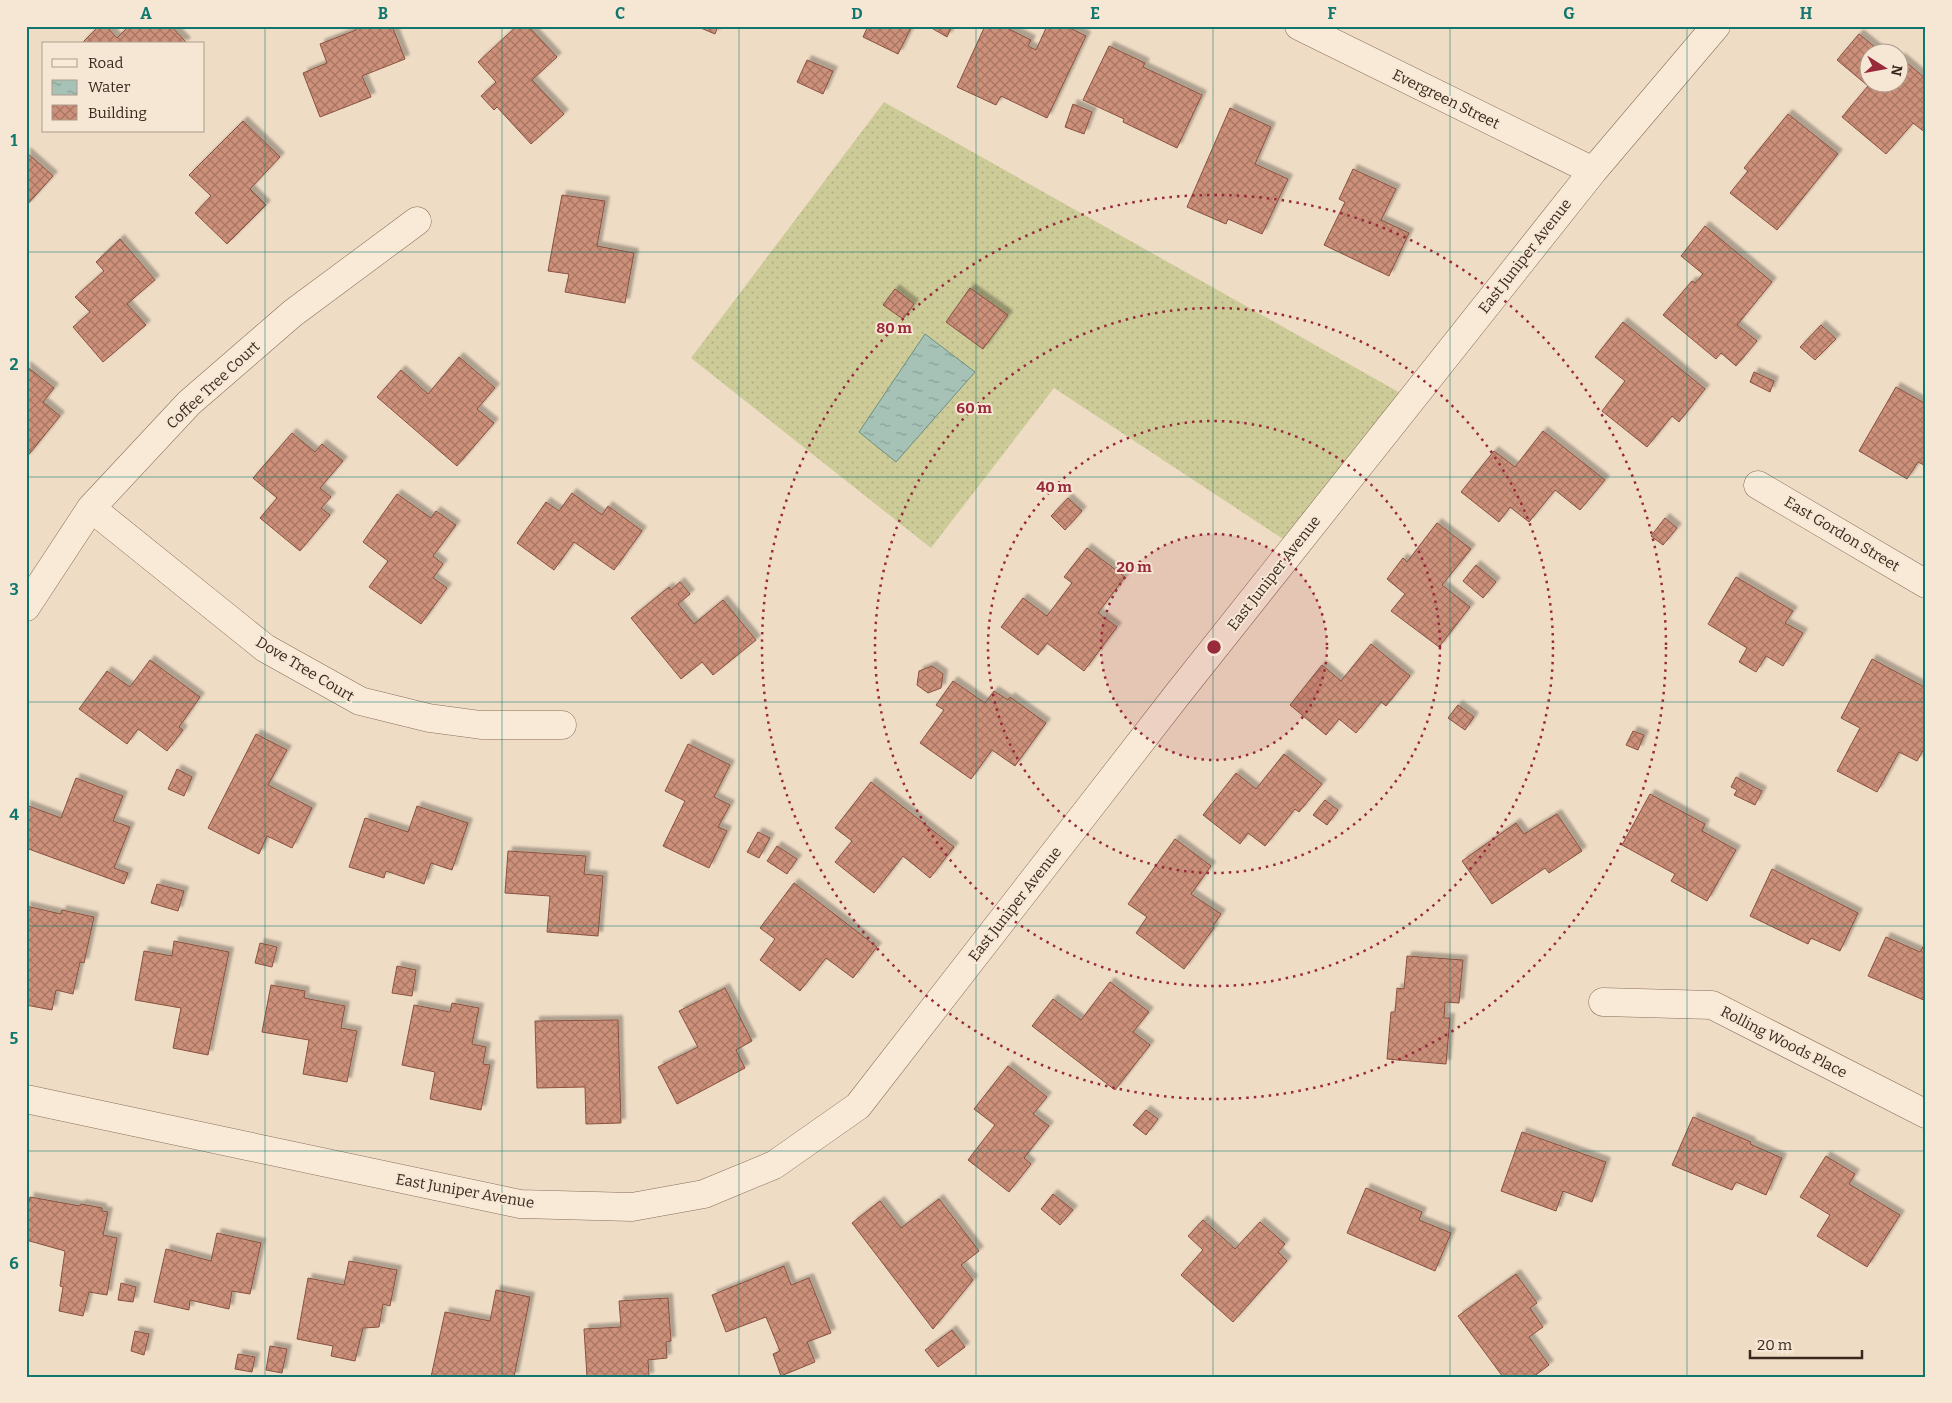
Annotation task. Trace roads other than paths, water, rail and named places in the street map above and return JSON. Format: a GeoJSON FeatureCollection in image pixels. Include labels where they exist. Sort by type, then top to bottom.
{"type":"FeatureCollection","features":[{"type":"Feature","properties":{"kind":"street","name":"Evergreen Street"},"geometry":{"type":"LineString","coordinates":[[1299,26],[1593,171]]}},
{"type":"Feature","properties":{"kind":"street","name":"East Juniper Avenue"},"geometry":{"type":"LineString","coordinates":[[26,1099],[520,1204],[632,1207],[704,1194],[774,1165],[858,1106],[1177,695],[1593,171],[1716,26]]}},
{"type":"Feature","properties":{"kind":"street","name":"Coffee Tree Court"},"geometry":{"type":"LineString","coordinates":[[26,607],[91,508],[189,403],[293,313],[417,222]]}},
{"type":"Feature","properties":{"kind":"street","name":"East Gordon Street"},"geometry":{"type":"LineString","coordinates":[[1758,484],[1926,584]]}},
{"type":"Feature","properties":{"kind":"street","name":"Dove Tree Court"},"geometry":{"type":"LineString","coordinates":[[91,508],[265,648],[360,701],[429,718],[481,725],[562,725]]}},
{"type":"Feature","properties":{"kind":"street","name":"Rolling Woods Place"},"geometry":{"type":"LineString","coordinates":[[1603,1002],[1712,1005],[1926,1114]]}},
{"type":"Feature","properties":{"kind":"water"},"geometry":{"type":"Polygon","coordinates":[[[925,334],[975,372],[896,462],[859,432],[925,334]]]}}]}
